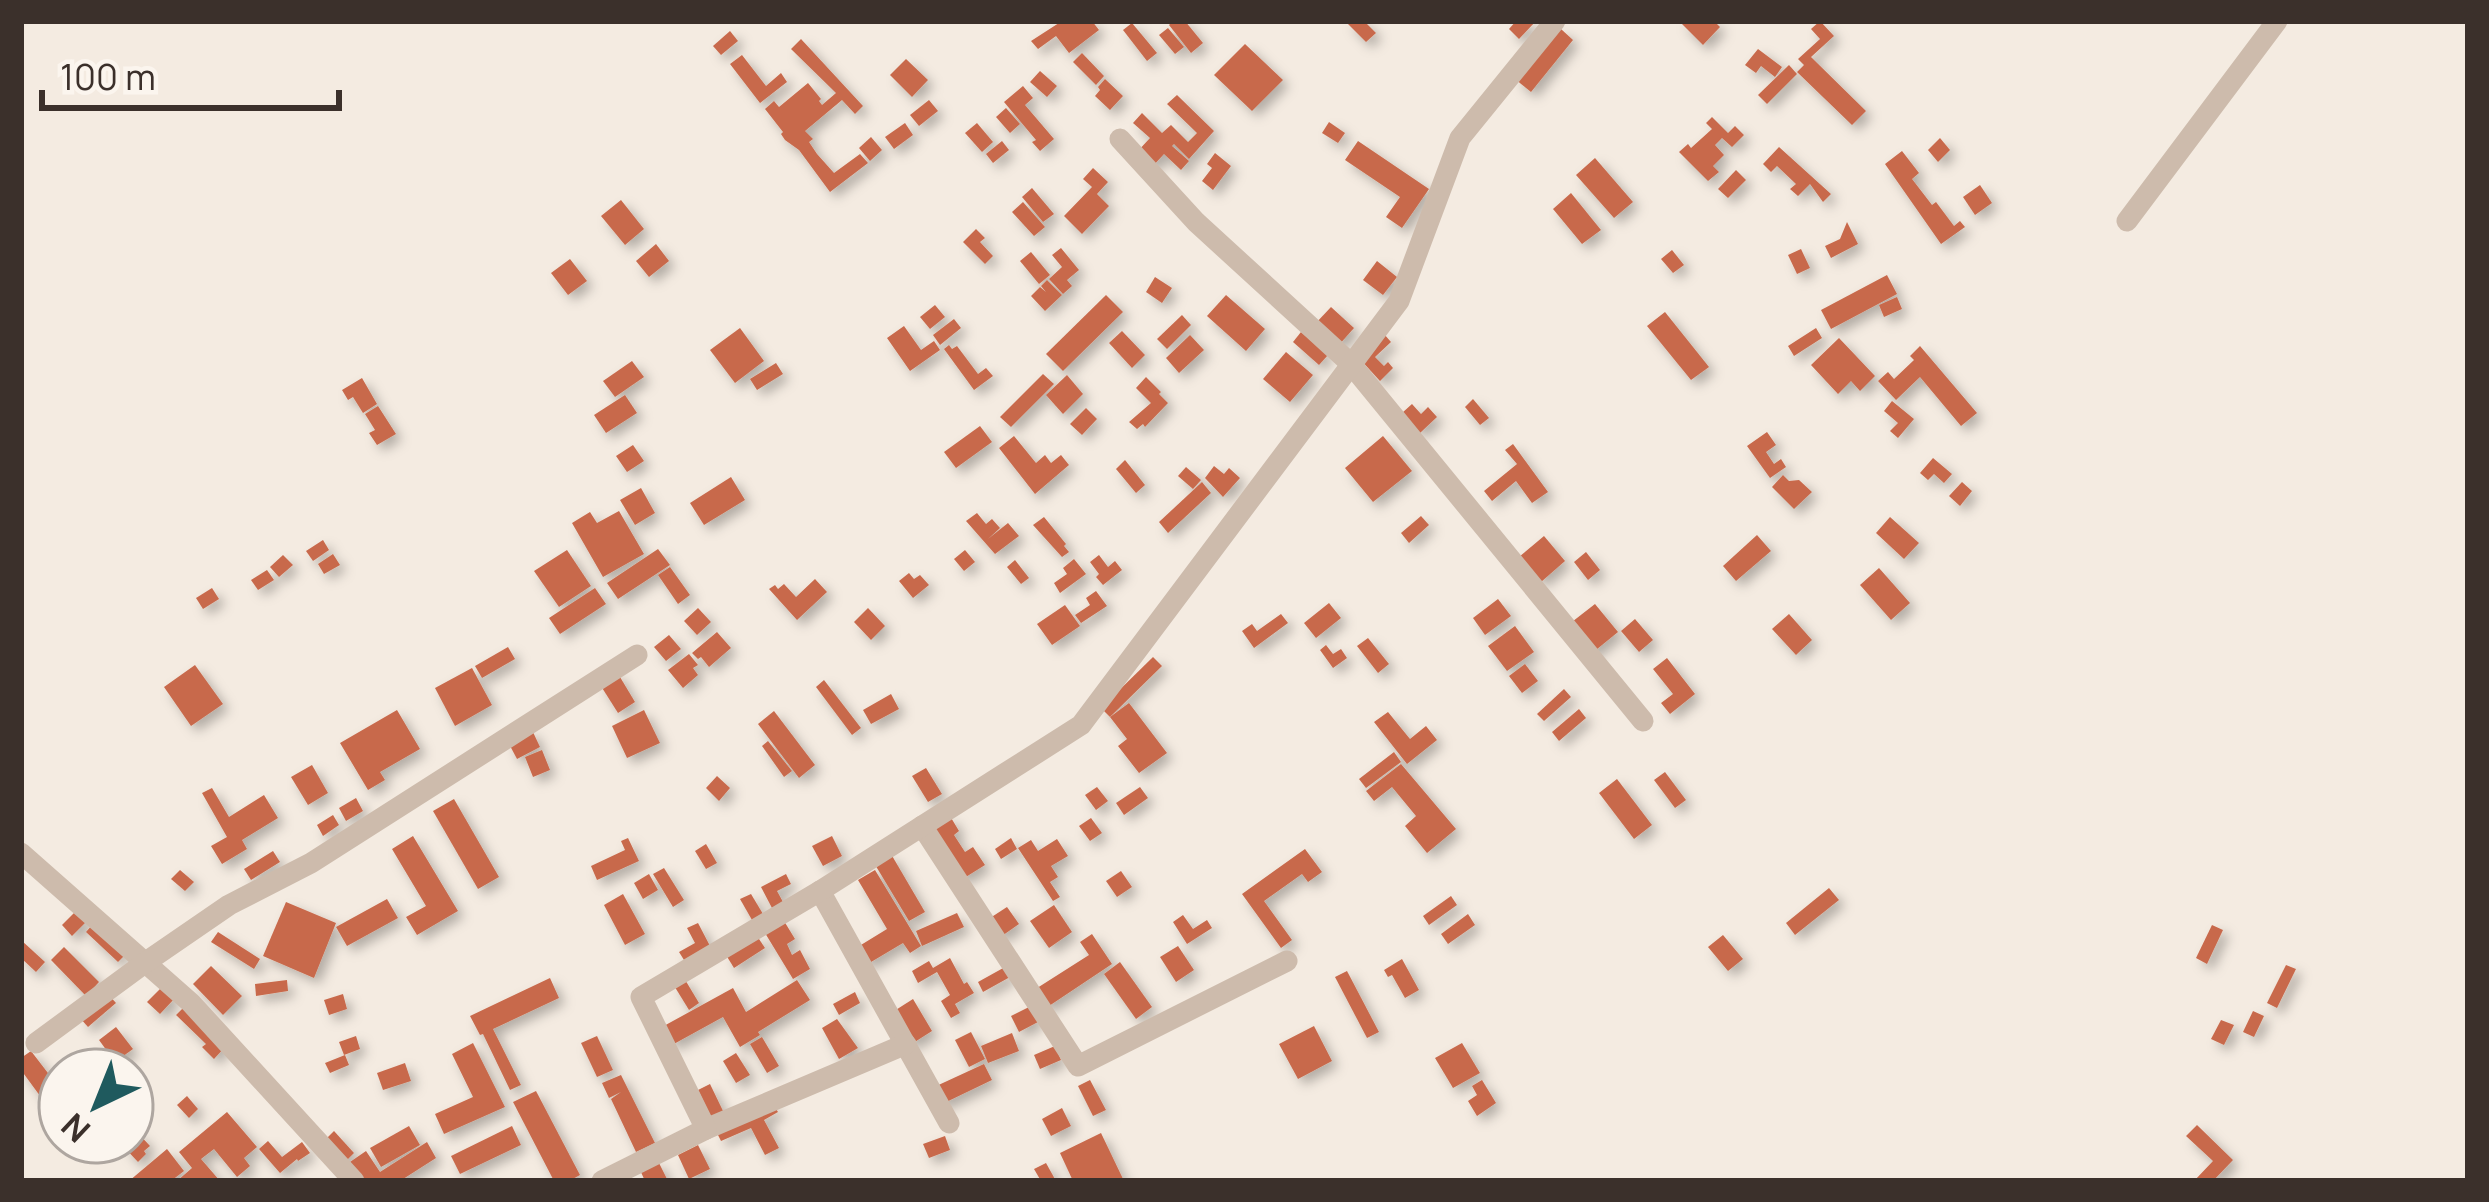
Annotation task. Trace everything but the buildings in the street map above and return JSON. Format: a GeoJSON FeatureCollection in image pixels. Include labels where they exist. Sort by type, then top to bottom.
{"type":"FeatureCollection","features":[{"type":"Feature","properties":{"kind":"street"},"geometry":{"type":"LineString","coordinates":[[706,1130],[641,997],[820,892],[1081,725],[1399,301],[1460,138],[1556,21]]}},
{"type":"Feature","properties":{"kind":"street"},"geometry":{"type":"LineString","coordinates":[[2127,221],[2277,21]]}},
{"type":"Feature","properties":{"kind":"street"},"geometry":{"type":"LineString","coordinates":[[1120,139],[1196,222],[1350,363],[1643,721]]}},
{"type":"Feature","properties":{"kind":"street"},"geometry":{"type":"LineString","coordinates":[[36,1043],[230,905],[311,863],[638,655]]}},
{"type":"Feature","properties":{"kind":"street"},"geometry":{"type":"LineString","coordinates":[[922,826],[1078,1066],[1287,961]]}},
{"type":"Feature","properties":{"kind":"street"},"geometry":{"type":"LineString","coordinates":[[21,853],[191,1004],[354,1181]]}},
{"type":"Feature","properties":{"kind":"street"},"geometry":{"type":"LineString","coordinates":[[820,892],[949,1123]]}},
{"type":"Feature","properties":{"kind":"street"},"geometry":{"type":"LineString","coordinates":[[602,1181],[706,1130],[906,1044]]}}]}
